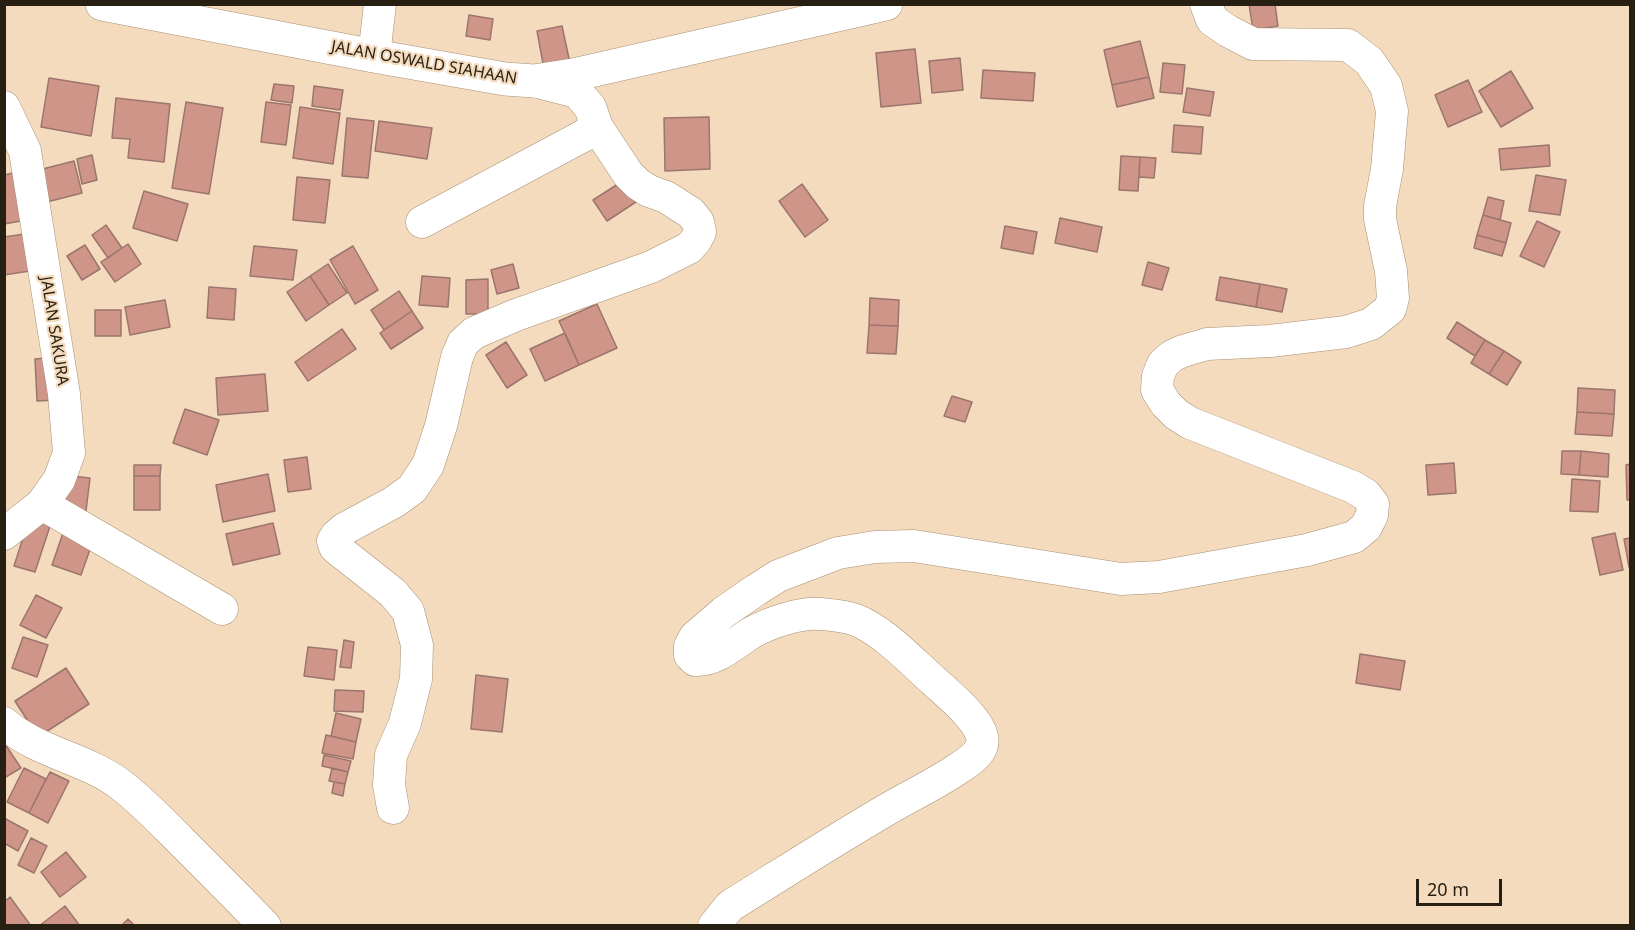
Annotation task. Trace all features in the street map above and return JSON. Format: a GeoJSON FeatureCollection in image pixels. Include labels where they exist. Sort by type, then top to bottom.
{"type":"FeatureCollection","features":[{"type":"Feature","properties":{"kind":"highway","name":"JALAN OSWALD SIAHAAN"},"geometry":{"type":"LineString","coordinates":[[102,4],[205,14],[374,56],[505,79],[534,81],[573,75],[886,4]]}},
{"type":"Feature","properties":{"kind":"street"},"geometry":{"type":"LineString","coordinates":[[374,56],[380,4]]}},
{"type":"Feature","properties":{"kind":"street"},"geometry":{"type":"LineString","coordinates":[[714,926],[730,906],[880,813],[956,770],[975,756],[982,746],[983,736],[958,703],[880,633],[857,620],[818,614],[791,617],[754,632],[712,658],[695,660],[690,655],[690,646],[695,637],[724,612],[763,585],[778,576],[838,554],[874,547],[914,546],[1121,579],[1159,577],[1307,550],[1354,537],[1366,527],[1372,515],[1373,504],[1366,495],[1353,487],[1191,423],[1176,414],[1157,390],[1158,376],[1163,364],[1172,356],[1183,351],[1207,344],[1270,341],[1346,332],[1371,324],[1390,309],[1393,298],[1391,271],[1380,219],[1392,111],[1386,86],[1369,61],[1348,45],[1254,44],[1212,20],[1206,4]]}},
{"type":"Feature","properties":{"kind":"street"},"geometry":{"type":"LineString","coordinates":[[393,808],[389,785],[391,755],[405,723],[416,679],[417,645],[408,611],[393,593],[340,552],[333,541],[344,529],[394,502],[412,489],[428,465],[441,426],[457,357],[463,343],[474,333],[516,315],[651,267],[689,248],[700,232],[698,222],[691,213],[666,197],[649,191],[628,174],[597,127],[590,107],[577,92],[534,81]]}},
{"type":"Feature","properties":{"kind":"street","name":"JALAN SAKURA"},"geometry":{"type":"LineString","coordinates":[[4,107],[25,152],[65,406],[69,453],[59,480],[42,504],[4,534]]}},
{"type":"Feature","properties":{"kind":"street"},"geometry":{"type":"LineString","coordinates":[[423,222],[597,127]]}},
{"type":"Feature","properties":{"kind":"street"},"geometry":{"type":"LineString","coordinates":[[42,504],[222,609]]}},
{"type":"Feature","properties":{"kind":"street"},"geometry":{"type":"LineString","coordinates":[[4,723],[14,732],[48,750],[94,768],[121,785],[162,822],[265,926]]}},
{"type":"Feature","properties":{"kind":"building"},"geometry":{"type":"Polygon","coordinates":[[[1249,4],[1275,4],[1278,26],[1253,30],[1249,4]]]}},
{"type":"Feature","properties":{"kind":"building"},"geometry":{"type":"Polygon","coordinates":[[[469,15],[493,19],[490,40],[466,36],[469,15]]]}},
{"type":"Feature","properties":{"kind":"building"},"geometry":{"type":"Polygon","coordinates":[[[562,26],[570,63],[544,69],[537,31],[562,26]]]}},
{"type":"Feature","properties":{"kind":"building"},"geometry":{"type":"Polygon","coordinates":[[[1140,41],[1149,77],[1112,85],[1104,50],[1140,41]]]}},
{"type":"Feature","properties":{"kind":"building"},"geometry":{"type":"Polygon","coordinates":[[[915,49],[921,103],[881,107],[876,53],[915,49]]]}},
{"type":"Feature","properties":{"kind":"building"},"geometry":{"type":"Polygon","coordinates":[[[960,58],[963,90],[932,93],[929,61],[960,58]]]}},
{"type":"Feature","properties":{"kind":"building"},"geometry":{"type":"Polygon","coordinates":[[[1163,63],[1185,65],[1182,94],[1160,92],[1163,63]]]}},
{"type":"Feature","properties":{"kind":"building"},"geometry":{"type":"Polygon","coordinates":[[[983,70],[1035,73],[1033,101],[981,98],[983,70]]]}},
{"type":"Feature","properties":{"kind":"building"},"geometry":{"type":"Polygon","coordinates":[[[1511,71],[1533,108],[1501,127],[1479,91],[1511,71]]]}},
{"type":"Feature","properties":{"kind":"building"},"geometry":{"type":"Polygon","coordinates":[[[1149,77],[1154,98],[1117,107],[1112,85],[1149,77]]]}},
{"type":"Feature","properties":{"kind":"building"},"geometry":{"type":"Polygon","coordinates":[[[49,78],[99,86],[91,136],[41,127],[49,78]]]}},
{"type":"Feature","properties":{"kind":"building"},"geometry":{"type":"Polygon","coordinates":[[[1468,80],[1482,112],[1448,127],[1435,95],[1468,80]]]}},
{"type":"Feature","properties":{"kind":"building"},"geometry":{"type":"Polygon","coordinates":[[[274,84],[294,86],[292,103],[271,100],[274,84]]]}},
{"type":"Feature","properties":{"kind":"building"},"geometry":{"type":"Polygon","coordinates":[[[314,86],[343,90],[340,110],[312,106],[314,86]]]}},
{"type":"Feature","properties":{"kind":"building"},"geometry":{"type":"Polygon","coordinates":[[[1187,88],[1214,92],[1210,116],[1183,112],[1187,88]]]}},
{"type":"Feature","properties":{"kind":"building"},"geometry":{"type":"Polygon","coordinates":[[[116,98],[170,104],[164,162],[128,158],[130,139],[112,138],[116,98]]]}},
{"type":"Feature","properties":{"kind":"building"},"geometry":{"type":"Polygon","coordinates":[[[186,102],[223,108],[209,194],[172,188],[186,102]]]}},
{"type":"Feature","properties":{"kind":"building"},"geometry":{"type":"Polygon","coordinates":[[[266,102],[291,105],[286,145],[261,142],[266,102]]]}},
{"type":"Feature","properties":{"kind":"building"},"geometry":{"type":"Polygon","coordinates":[[[300,107],[340,113],[333,164],[293,158],[300,107]]]}},
{"type":"Feature","properties":{"kind":"building"},"geometry":{"type":"Polygon","coordinates":[[[709,117],[710,169],[665,171],[664,118],[709,117]]]}},
{"type":"Feature","properties":{"kind":"building"},"geometry":{"type":"Polygon","coordinates":[[[347,118],[374,121],[368,178],[342,176],[347,118]]]}},
{"type":"Feature","properties":{"kind":"building"},"geometry":{"type":"Polygon","coordinates":[[[379,121],[432,128],[427,159],[375,151],[379,121]]]}},
{"type":"Feature","properties":{"kind":"building"},"geometry":{"type":"Polygon","coordinates":[[[1174,125],[1203,127],[1201,154],[1172,152],[1174,125]]]}},
{"type":"Feature","properties":{"kind":"building"},"geometry":{"type":"Polygon","coordinates":[[[1549,145],[1550,166],[1501,170],[1499,149],[1549,145]]]}},
{"type":"Feature","properties":{"kind":"building"},"geometry":{"type":"Polygon","coordinates":[[[92,155],[97,180],[82,184],[77,159],[92,155]]]}},
{"type":"Feature","properties":{"kind":"building"},"geometry":{"type":"Polygon","coordinates":[[[1121,156],[1140,157],[1138,191],[1119,190],[1121,156]]]}},
{"type":"Feature","properties":{"kind":"building"},"geometry":{"type":"Polygon","coordinates":[[[1140,157],[1156,158],[1154,178],[1139,177],[1140,157]]]}},
{"type":"Feature","properties":{"kind":"building"},"geometry":{"type":"Polygon","coordinates":[[[74,161],[82,193],[43,203],[35,171],[74,161]]]}},
{"type":"Feature","properties":{"kind":"building"},"geometry":{"type":"Polygon","coordinates":[[[13,173],[21,221],[4,224],[4,175],[13,173]]]}},
{"type":"Feature","properties":{"kind":"building"},"geometry":{"type":"Polygon","coordinates":[[[1536,175],[1566,180],[1560,215],[1529,211],[1536,175]]]}},
{"type":"Feature","properties":{"kind":"building"},"geometry":{"type":"Polygon","coordinates":[[[297,177],[330,180],[325,223],[293,220],[297,177]]]}},
{"type":"Feature","properties":{"kind":"building"},"geometry":{"type":"Polygon","coordinates":[[[629,177],[642,198],[607,221],[593,200],[629,177]]]}},
{"type":"Feature","properties":{"kind":"building"},"geometry":{"type":"Polygon","coordinates":[[[802,184],[828,220],[805,237],[779,201],[802,184]]]}},
{"type":"Feature","properties":{"kind":"building"},"geometry":{"type":"Polygon","coordinates":[[[144,191],[188,204],[177,241],[133,228],[144,191]]]}},
{"type":"Feature","properties":{"kind":"building"},"geometry":{"type":"Polygon","coordinates":[[[1488,197],[1504,201],[1500,220],[1483,215],[1488,197]]]}},
{"type":"Feature","properties":{"kind":"building"},"geometry":{"type":"Polygon","coordinates":[[[1483,215],[1511,223],[1506,243],[1477,235],[1483,215]]]}},
{"type":"Feature","properties":{"kind":"building"},"geometry":{"type":"Polygon","coordinates":[[[1060,218],[1102,227],[1097,252],[1055,243],[1060,218]]]}},
{"type":"Feature","properties":{"kind":"building"},"geometry":{"type":"Polygon","coordinates":[[[1537,221],[1560,232],[1544,267],[1520,256],[1537,221]]]}},
{"type":"Feature","properties":{"kind":"building"},"geometry":{"type":"Polygon","coordinates":[[[106,225],[122,248],[108,258],[92,235],[106,225]]]}},
{"type":"Feature","properties":{"kind":"building"},"geometry":{"type":"Polygon","coordinates":[[[1005,226],[1037,232],[1033,254],[1001,248],[1005,226]]]}},
{"type":"Feature","properties":{"kind":"building"},"geometry":{"type":"Polygon","coordinates":[[[38,232],[43,269],[4,275],[4,237],[38,232]]]}},
{"type":"Feature","properties":{"kind":"building"},"geometry":{"type":"Polygon","coordinates":[[[1477,235],[1506,243],[1502,256],[1474,248],[1477,235]]]}},
{"type":"Feature","properties":{"kind":"building"},"geometry":{"type":"Polygon","coordinates":[[[128,244],[141,264],[115,282],[101,262],[128,244]]]}},
{"type":"Feature","properties":{"kind":"building"},"geometry":{"type":"Polygon","coordinates":[[[85,245],[100,269],[82,280],[67,256],[85,245]]]}},
{"type":"Feature","properties":{"kind":"building"},"geometry":{"type":"Polygon","coordinates":[[[254,246],[297,250],[293,280],[250,276],[254,246]]]}},
{"type":"Feature","properties":{"kind":"building"},"geometry":{"type":"Polygon","coordinates":[[[353,246],[378,290],[355,304],[330,260],[353,246]]]}},
{"type":"Feature","properties":{"kind":"building"},"geometry":{"type":"Polygon","coordinates":[[[1148,262],[1169,268],[1162,290],[1142,285],[1148,262]]]}},
{"type":"Feature","properties":{"kind":"building"},"geometry":{"type":"Polygon","coordinates":[[[328,264],[347,293],[329,305],[310,276],[328,264]]]}},
{"type":"Feature","properties":{"kind":"building"},"geometry":{"type":"Polygon","coordinates":[[[513,264],[519,288],[497,294],[491,270],[513,264]]]}},
{"type":"Feature","properties":{"kind":"building"},"geometry":{"type":"Polygon","coordinates":[[[310,276],[329,305],[306,321],[287,292],[310,276]]]}},
{"type":"Feature","properties":{"kind":"building"},"geometry":{"type":"Polygon","coordinates":[[[422,276],[450,278],[448,307],[419,305],[422,276]]]}},
{"type":"Feature","properties":{"kind":"building"},"geometry":{"type":"Polygon","coordinates":[[[1220,277],[1260,284],[1256,307],[1216,300],[1220,277]]]}},
{"type":"Feature","properties":{"kind":"building"},"geometry":{"type":"Polygon","coordinates":[[[488,279],[488,314],[466,314],[466,280],[488,279]]]}},
{"type":"Feature","properties":{"kind":"building"},"geometry":{"type":"Polygon","coordinates":[[[1260,284],[1287,289],[1282,312],[1256,307],[1260,284]]]}},
{"type":"Feature","properties":{"kind":"building"},"geometry":{"type":"Polygon","coordinates":[[[209,287],[236,289],[234,320],[207,318],[209,287]]]}},
{"type":"Feature","properties":{"kind":"building"},"geometry":{"type":"Polygon","coordinates":[[[399,291],[412,311],[384,330],[371,310],[399,291]]]}},
{"type":"Feature","properties":{"kind":"building"},"geometry":{"type":"Polygon","coordinates":[[[870,298],[899,300],[898,326],[869,325],[870,298]]]}},
{"type":"Feature","properties":{"kind":"building"},"geometry":{"type":"Polygon","coordinates":[[[165,300],[170,327],[130,335],[125,307],[165,300]]]}},
{"type":"Feature","properties":{"kind":"building"},"geometry":{"type":"Polygon","coordinates":[[[597,304],[617,348],[579,365],[559,321],[597,304]]]}},
{"type":"Feature","properties":{"kind":"building"},"geometry":{"type":"Polygon","coordinates":[[[95,310],[121,310],[121,336],[95,336],[95,310]]]}},
{"type":"Feature","properties":{"kind":"building"},"geometry":{"type":"Polygon","coordinates":[[[412,311],[423,328],[391,349],[380,333],[412,311]]]}},
{"type":"Feature","properties":{"kind":"building"},"geometry":{"type":"Polygon","coordinates":[[[1457,322],[1485,340],[1475,356],[1447,338],[1457,322]]]}},
{"type":"Feature","properties":{"kind":"building"},"geometry":{"type":"Polygon","coordinates":[[[869,325],[898,326],[896,354],[867,353],[869,325]]]}},
{"type":"Feature","properties":{"kind":"building"},"geometry":{"type":"Polygon","coordinates":[[[342,329],[356,349],[308,381],[295,362],[342,329]]]}},
{"type":"Feature","properties":{"kind":"building"},"geometry":{"type":"Polygon","coordinates":[[[565,333],[579,365],[545,381],[530,349],[565,333]]]}},
{"type":"Feature","properties":{"kind":"building"},"geometry":{"type":"Polygon","coordinates":[[[1485,340],[1504,351],[1489,374],[1471,363],[1485,340]]]}},
{"type":"Feature","properties":{"kind":"building"},"geometry":{"type":"Polygon","coordinates":[[[506,342],[527,375],[507,388],[486,355],[506,342]]]}},
{"type":"Feature","properties":{"kind":"building"},"geometry":{"type":"Polygon","coordinates":[[[1504,351],[1521,362],[1507,385],[1489,374],[1504,351]]]}},
{"type":"Feature","properties":{"kind":"building"},"geometry":{"type":"Polygon","coordinates":[[[57,357],[59,400],[37,401],[35,359],[57,357]]]}},
{"type":"Feature","properties":{"kind":"building"},"geometry":{"type":"Polygon","coordinates":[[[265,374],[268,411],[218,415],[216,378],[265,374]]]}},
{"type":"Feature","properties":{"kind":"building"},"geometry":{"type":"Polygon","coordinates":[[[1578,388],[1615,390],[1614,414],[1577,412],[1578,388]]]}},
{"type":"Feature","properties":{"kind":"building"},"geometry":{"type":"Polygon","coordinates":[[[952,396],[972,402],[965,422],[944,416],[952,396]]]}},
{"type":"Feature","properties":{"kind":"building"},"geometry":{"type":"Polygon","coordinates":[[[185,409],[219,420],[207,455],[173,443],[185,409]]]}},
{"type":"Feature","properties":{"kind":"building"},"geometry":{"type":"Polygon","coordinates":[[[1577,412],[1614,414],[1612,436],[1575,434],[1577,412]]]}},
{"type":"Feature","properties":{"kind":"building"},"geometry":{"type":"Polygon","coordinates":[[[1562,451],[1581,451],[1579,475],[1561,474],[1562,451]]]}},
{"type":"Feature","properties":{"kind":"building"},"geometry":{"type":"Polygon","coordinates":[[[1581,451],[1609,454],[1608,477],[1579,475],[1581,451]]]}},
{"type":"Feature","properties":{"kind":"building"},"geometry":{"type":"Polygon","coordinates":[[[307,457],[311,489],[288,492],[284,460],[307,457]]]}},
{"type":"Feature","properties":{"kind":"building"},"geometry":{"type":"Polygon","coordinates":[[[1454,463],[1456,493],[1428,495],[1426,465],[1454,463]]]}},
{"type":"Feature","properties":{"kind":"building"},"geometry":{"type":"Polygon","coordinates":[[[1630,464],[1630,500],[1627,500],[1626,465],[1630,464]]]}},
{"type":"Feature","properties":{"kind":"building"},"geometry":{"type":"Polygon","coordinates":[[[134,465],[161,465],[160,476],[134,476],[134,465]]]}},
{"type":"Feature","properties":{"kind":"building"},"geometry":{"type":"Polygon","coordinates":[[[268,474],[275,511],[223,522],[216,485],[268,474]]]}},
{"type":"Feature","properties":{"kind":"building"},"geometry":{"type":"Polygon","coordinates":[[[62,475],[90,478],[86,511],[58,507],[62,475]]]}},
{"type":"Feature","properties":{"kind":"building"},"geometry":{"type":"Polygon","coordinates":[[[134,476],[160,476],[160,510],[134,510],[134,476]]]}},
{"type":"Feature","properties":{"kind":"building"},"geometry":{"type":"Polygon","coordinates":[[[1572,479],[1600,481],[1598,512],[1570,511],[1572,479]]]}},
{"type":"Feature","properties":{"kind":"building"},"geometry":{"type":"Polygon","coordinates":[[[30,516],[51,523],[35,572],[14,566],[30,516]]]}},
{"type":"Feature","properties":{"kind":"building"},"geometry":{"type":"Polygon","coordinates":[[[273,523],[280,554],[233,565],[226,534],[273,523]]]}},
{"type":"Feature","properties":{"kind":"building"},"geometry":{"type":"Polygon","coordinates":[[[64,530],[93,541],[81,575],[52,565],[64,530]]]}},
{"type":"Feature","properties":{"kind":"building"},"geometry":{"type":"Polygon","coordinates":[[[1615,533],[1623,570],[1600,575],[1592,538],[1615,533]]]}},
{"type":"Feature","properties":{"kind":"building"},"geometry":{"type":"Polygon","coordinates":[[[1630,538],[1630,567],[1629,567],[1624,539],[1630,538]]]}},
{"type":"Feature","properties":{"kind":"building"},"geometry":{"type":"Polygon","coordinates":[[[36,595],[62,608],[46,638],[20,625],[36,595]]]}},
{"type":"Feature","properties":{"kind":"building"},"geometry":{"type":"Polygon","coordinates":[[[23,637],[48,645],[37,677],[12,668],[23,637]]]}},
{"type":"Feature","properties":{"kind":"building"},"geometry":{"type":"Polygon","coordinates":[[[344,640],[354,642],[351,668],[340,667],[344,640]]]}},
{"type":"Feature","properties":{"kind":"building"},"geometry":{"type":"Polygon","coordinates":[[[308,647],[337,650],[334,680],[304,676],[308,647]]]}},
{"type":"Feature","properties":{"kind":"building"},"geometry":{"type":"Polygon","coordinates":[[[1360,654],[1405,661],[1400,690],[1356,683],[1360,654]]]}},
{"type":"Feature","properties":{"kind":"building"},"geometry":{"type":"Polygon","coordinates":[[[66,668],[89,704],[38,737],[15,701],[66,668]]]}},
{"type":"Feature","properties":{"kind":"building"},"geometry":{"type":"Polygon","coordinates":[[[476,675],[508,679],[502,732],[471,729],[476,675]]]}},
{"type":"Feature","properties":{"kind":"building"},"geometry":{"type":"Polygon","coordinates":[[[335,690],[364,691],[363,712],[334,711],[335,690]]]}},
{"type":"Feature","properties":{"kind":"building"},"geometry":{"type":"Polygon","coordinates":[[[336,713],[361,719],[356,742],[331,736],[336,713]]]}},
{"type":"Feature","properties":{"kind":"building"},"geometry":{"type":"Polygon","coordinates":[[[326,735],[356,742],[353,759],[322,753],[326,735]]]}},
{"type":"Feature","properties":{"kind":"building"},"geometry":{"type":"Polygon","coordinates":[[[4,745],[21,768],[4,778],[4,745]]]}},
{"type":"Feature","properties":{"kind":"building"},"geometry":{"type":"Polygon","coordinates":[[[324,755],[351,761],[348,772],[322,766],[324,755]]]}},
{"type":"Feature","properties":{"kind":"building"},"geometry":{"type":"Polygon","coordinates":[[[24,768],[46,779],[29,813],[7,802],[24,768]]]}},
{"type":"Feature","properties":{"kind":"building"},"geometry":{"type":"Polygon","coordinates":[[[332,768],[348,772],[345,784],[329,781],[332,768]]]}},
{"type":"Feature","properties":{"kind":"building"},"geometry":{"type":"Polygon","coordinates":[[[50,772],[69,781],[48,823],[29,813],[50,772]]]}},
{"type":"Feature","properties":{"kind":"building"},"geometry":{"type":"Polygon","coordinates":[[[334,782],[345,784],[343,796],[332,793],[334,782]]]}},
{"type":"Feature","properties":{"kind":"building"},"geometry":{"type":"Polygon","coordinates":[[[4,818],[28,831],[18,851],[4,843],[4,818]]]}},
{"type":"Feature","properties":{"kind":"building"},"geometry":{"type":"Polygon","coordinates":[[[31,838],[47,846],[34,873],[18,865],[31,838]]]}},
{"type":"Feature","properties":{"kind":"building"},"geometry":{"type":"Polygon","coordinates":[[[66,852],[86,877],[60,897],[41,872],[66,852]]]}},
{"type":"Feature","properties":{"kind":"building"},"geometry":{"type":"Polygon","coordinates":[[[10,897],[31,926],[4,926],[4,902],[10,897]]]}},
{"type":"Feature","properties":{"kind":"building"},"geometry":{"type":"Polygon","coordinates":[[[65,906],[80,926],[39,926],[65,906]]]}},
{"type":"Feature","properties":{"kind":"building"},"geometry":{"type":"Polygon","coordinates":[[[128,919],[135,926],[121,926],[128,919]]]}}]}
